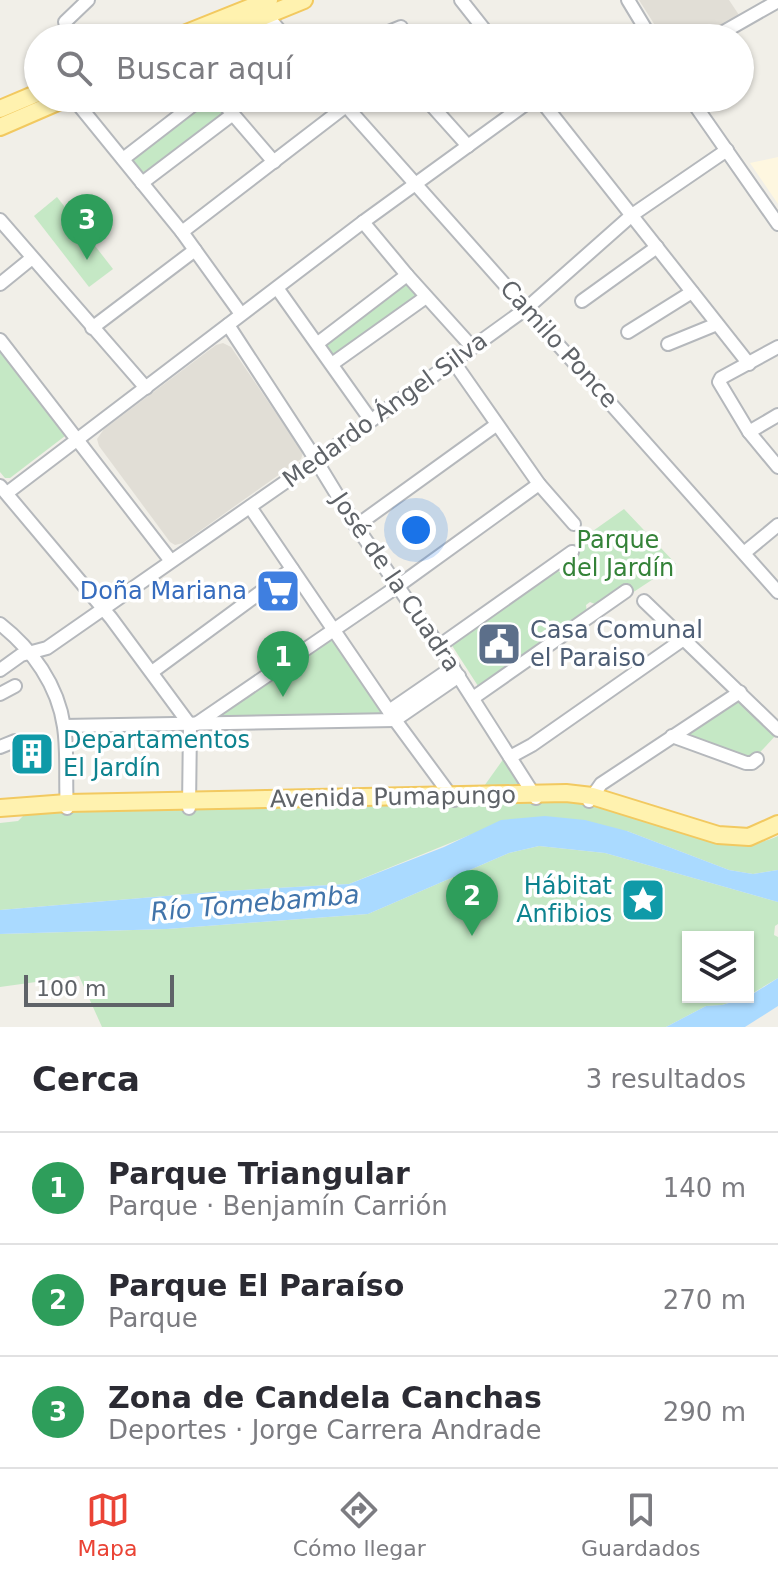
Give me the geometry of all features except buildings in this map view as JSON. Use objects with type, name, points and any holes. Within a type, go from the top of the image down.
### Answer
[{"type":"main road","points":[[211,24],[261,5],[304,0]]},
{"type":"main road","points":[[232,24],[261,5]]},
{"type":"main road","points":[[0,109],[24,99]]},
{"type":"main road","points":[[0,127],[36,112]]},
{"type":"main road","name":"Avenida Pumapungo","points":[[0,808],[536,796],[591,798],[727,836],[755,835],[778,824]]},
{"type":"street","points":[[65,22],[88,0]]},
{"type":"street","points":[[461,0],[480,24]]},
{"type":"street","points":[[628,0],[643,24]]},
{"type":"street","points":[[738,24],[778,1]]},
{"type":"street","points":[[261,5],[275,24]]},
{"type":"street","points":[[82,112],[182,232],[241,314]]},
{"type":"street","points":[[123,159],[184,112]]},
{"type":"street","points":[[182,232],[274,162],[331,112]]},
{"type":"street","name":"Camilo Ponce","points":[[351,112],[778,592]]},
{"type":"street","points":[[438,112],[468,146]]},
{"type":"street","points":[[189,805],[193,724],[3,489],[78,439],[415,183],[516,112]]},
{"type":"street","points":[[548,112],[749,364]]},
{"type":"street","points":[[700,112],[778,224]]},
{"type":"street","points":[[142,183],[233,114],[274,162]]},
{"type":"street","name":"Medardo Ángel Silva","points":[[0,670],[31,651],[47,648],[315,461],[527,308],[632,215],[727,150]]},
{"type":"street","points":[[0,220],[146,388]]},
{"type":"street","points":[[363,222],[472,347]]},
{"type":"street","points":[[582,301],[657,247]]},
{"type":"street","points":[[92,328],[195,250]]},
{"type":"street","points":[[0,284],[32,258]]},
{"type":"street","points":[[318,343],[407,275]]},
{"type":"street","points":[[277,288],[370,419]]},
{"type":"street","points":[[628,332],[692,292]]},
{"type":"street","points":[[332,364],[426,297]]},
{"type":"street","points":[[668,344],[717,324]]},
{"type":"street","name":"José de la Cuadra","points":[[228,325],[356,526],[439,646],[536,796]]},
{"type":"street","points":[[0,340],[171,561]]},
{"type":"street","points":[[778,347],[721,378],[720,386],[749,432],[778,467]]},
{"type":"street","points":[[453,361],[539,484],[574,524]]},
{"type":"street","points":[[749,432],[778,415]]},
{"type":"street","points":[[356,526],[496,425]]},
{"type":"street","points":[[193,724],[398,586],[539,484]]},
{"type":"street","points":[[250,507],[392,715],[453,798]]},
{"type":"street","points":[[744,553],[778,525]]},
{"type":"street","points":[[439,646],[572,552]]},
{"type":"street","points":[[152,672],[292,569]]},
{"type":"street","points":[[473,698],[626,591]]},
{"type":"street","points":[[644,601],[778,730]]},
{"type":"street","points":[[0,624],[31,651],[47,679],[64,726],[67,806]]},
{"type":"street","points":[[510,757],[532,745],[685,638]]},
{"type":"street","points":[[64,726],[392,715],[456,672]]},
{"type":"street","points":[[0,694],[15,686]]},
{"type":"street","points":[[591,798],[601,784],[740,692]]},
{"type":"street","points":[[672,736],[746,763],[757,759]]},
{"type":"street","points":[[0,747],[15,741]]},
{"type":"shaded area","points":[[639,0],[729,0],[739,15],[724,24],[654,24]]},
{"type":"shaded area","points":[[778,157],[778,204],[750,163]]},
{"type":"shaded area","points":[[223,343],[231,347],[303,453],[301,459],[183,543],[175,545],[99,446],[97,439],[104,429],[216,345]]},
{"type":"green space","points":[[195,112],[221,112],[223,115],[143,176],[132,161]]},
{"type":"green space","points":[[57,197],[113,269],[89,287],[34,216]]},
{"type":"green space","points":[[407,283],[417,296],[331,356],[324,348],[325,341]]},
{"type":"green space","points":[[0,349],[67,431],[65,436],[10,478],[5,478],[0,472]]},
{"type":"green space","name":"Parque del Jardín","points":[[624,509],[676,564],[632,593],[626,586],[597,605],[590,602],[586,605],[587,613],[478,686],[451,644],[556,570],[564,574],[568,571],[567,563],[579,553],[573,545]]},
{"type":"green space","points":[[330,635],[387,715],[214,718]]},
{"type":"green space","points":[[740,698],[777,734],[751,762],[681,737]]},
{"type":"green space","points":[[507,754],[525,788],[482,789]]},
{"type":"green space","points":[[547,802],[596,806],[713,842],[757,843],[778,836],[778,870],[753,874],[729,870],[627,831],[470,835],[349,884],[0,910],[0,823],[18,821],[27,812]]},
{"type":"green space","points":[[539,846],[605,853],[778,902],[778,924],[774,935],[778,937],[778,978],[754,992],[754,931],[682,931],[682,1003],[728,1003],[706,1006],[666,1027],[102,1027],[79,976],[0,987],[0,934],[167,929],[368,914],[509,853]]},
{"type":"water","name":"Río Tomebamba","points":[[545,816],[585,820],[627,831],[729,870],[753,874],[778,870],[778,902],[605,853],[539,846],[509,853],[368,914],[167,929],[0,934],[0,910],[349,884],[444,847],[501,820]]},
{"type":"water","points":[[778,978],[778,1006],[745,1027],[666,1027],[706,1006],[754,1003],[754,993]]},
{"type":"place","name":"Zona de Candela Canchas","points":[[87,260]]},
{"type":"place","name":"Doña Mariana","points":[[278,591]]},
{"type":"place","name":"Casa Comunal el Paraiso","points":[[499,644]]},
{"type":"place","name":"Parque Triangular","points":[[283,697]]},
{"type":"place","name":"Departamentos El Jardín","points":[[32,754]]},
{"type":"place","name":"Hábitat Anfibios","points":[[643,900]]},
{"type":"place","name":"Parque El Paraíso","points":[[472,936]]}]
